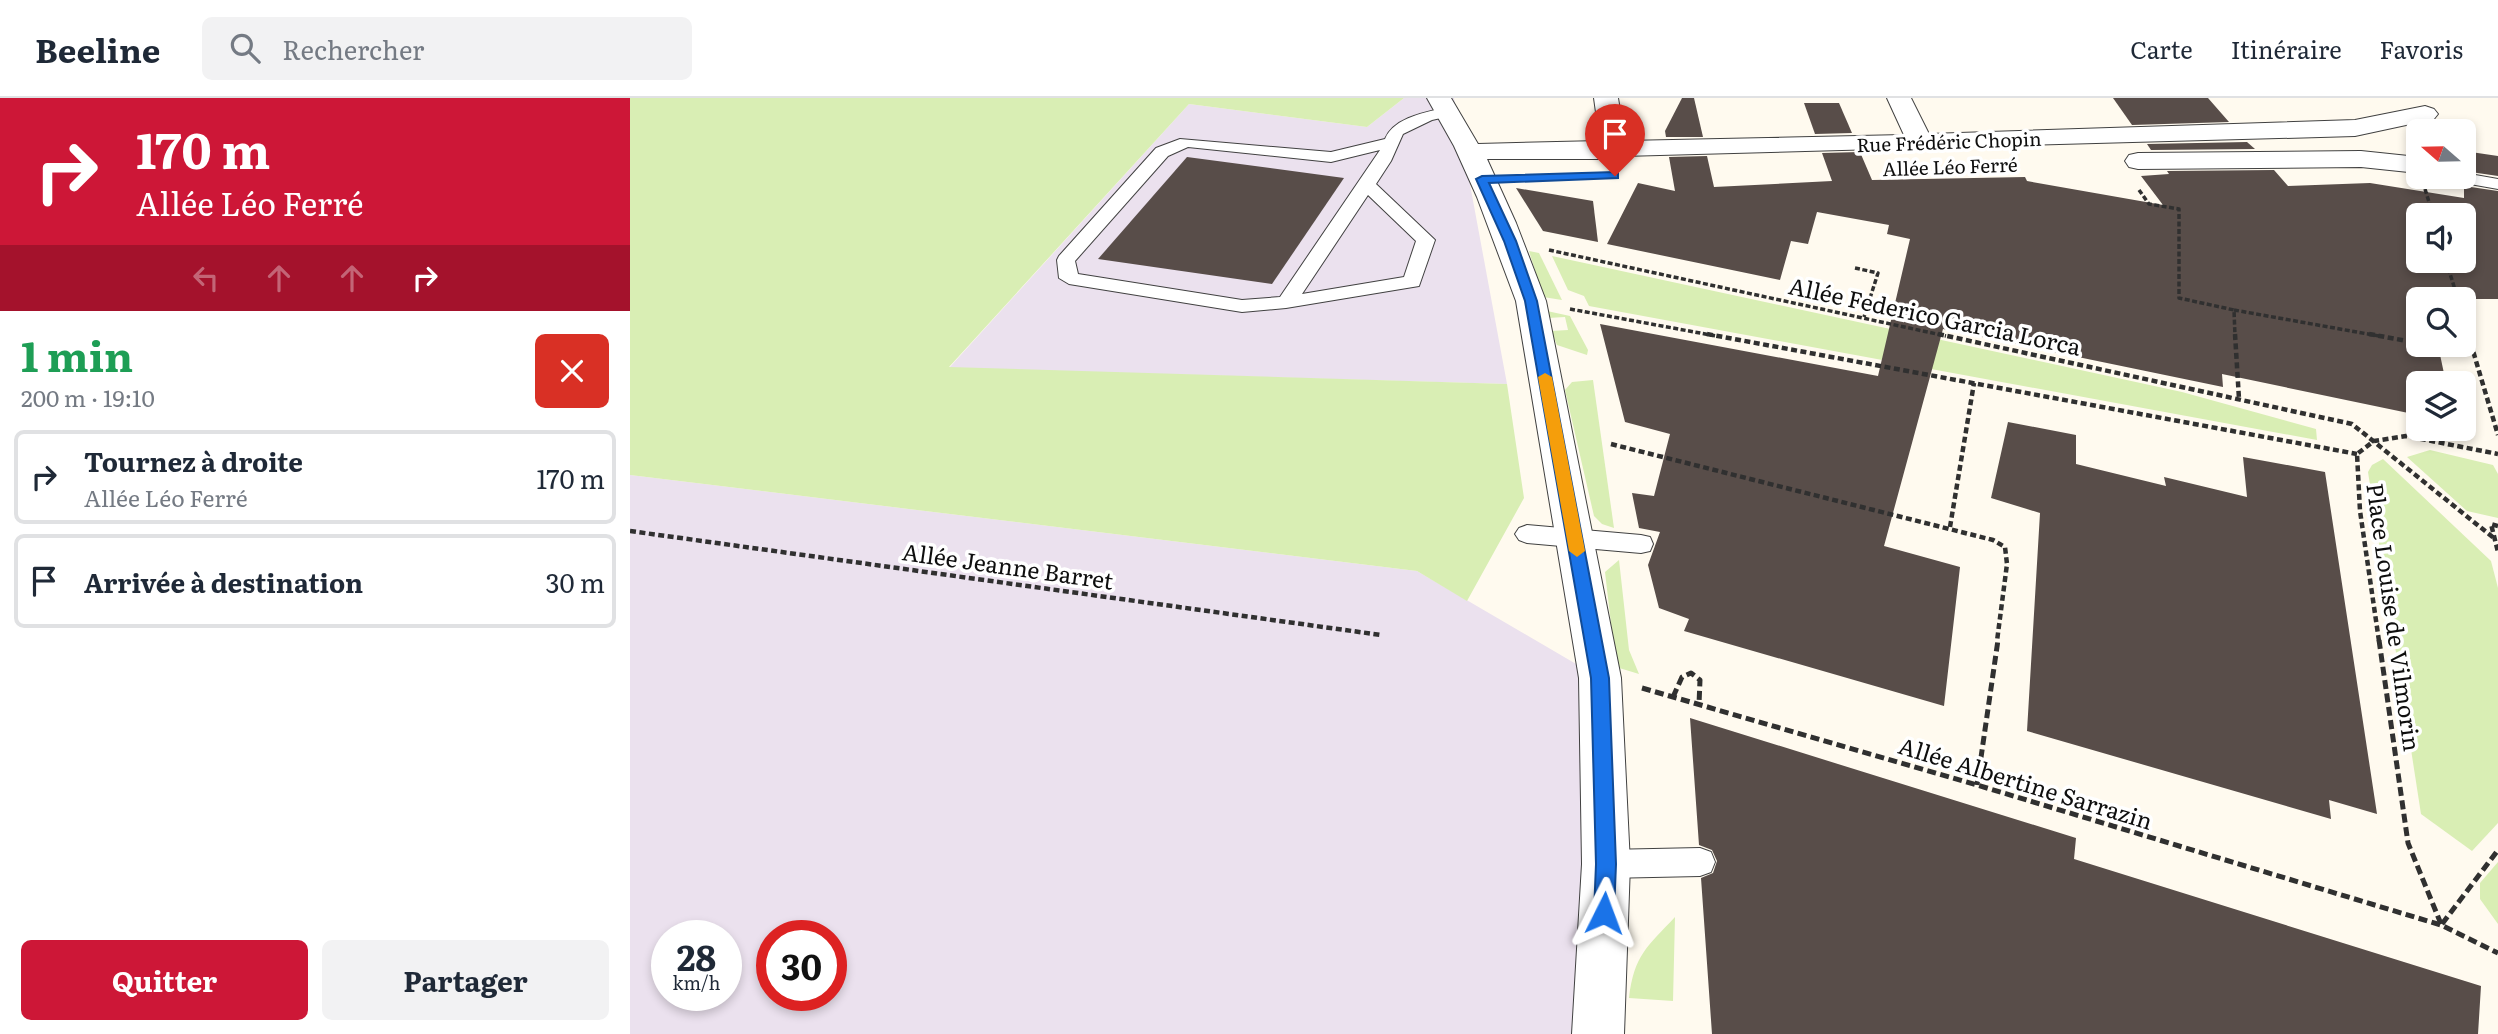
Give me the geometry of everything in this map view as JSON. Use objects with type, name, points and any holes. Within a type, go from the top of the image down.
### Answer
[{"type":"street","points":[[1606,98],[1614,151]]},
{"type":"street","points":[[1899,98],[1916,155]]},
{"type":"street","points":[[1444,105],[1486,170],[1531,301],[1600,678],[1606,864],[1598,1034]]},
{"type":"street","name":"Rue Frédéric Chopin","points":[[1486,170],[1614,151],[1916,155],[2355,128],[2426,114]]},
{"type":"street","name":"Allée Léo Ferré","points":[[1916,155],[2111,161],[2361,159],[2406,164]]},
{"type":"lane","points":[[1367,185],[1426,240],[1412,282],[1286,302],[1242,306],[1069,278],[1066,260],[1162,152],[1186,142],[1331,157],[1394,136],[1444,105]]},
{"type":"lane","points":[[1286,302],[1383,161],[1394,136]]},
{"type":"lane","points":[[2476,180],[2498,184]]},
{"type":"lane","points":[[1527,534],[1641,544]]},
{"type":"lane","points":[[1606,864],[1700,862]]},
{"type":"path","points":[[2111,161],[2149,204],[2179,209],[2179,298],[2406,341]]},
{"type":"path","name":"Allée Federico Garcia Lorca","points":[[1510,241],[2352,424],[2374,442]]},
{"type":"path","points":[[1855,268],[1878,273],[1864,317]]},
{"type":"path","points":[[1531,301],[2357,454]]},
{"type":"path","points":[[2234,310],[2239,400]]},
{"type":"path","points":[[2475,357],[2498,435]]},
{"type":"path","points":[[1950,528],[1974,383]]},
{"type":"path","name":"Place Louise de Vilmorin","points":[[2441,925],[2408,843],[2360,512],[2357,454],[2374,442],[2406,436],[2498,454]]},
{"type":"path","points":[[2374,442],[2495,538]]},
{"type":"path","points":[[1611,444],[1950,528],[1993,540],[2005,547],[1998,636],[1977,785]]},
{"type":"path","points":[[2498,526],[2491,524],[2498,552]]},
{"type":"path","name":"Allée Jeanne Barret","points":[[630,531],[1381,635]]},
{"type":"path","points":[[1673,697],[1682,677],[1691,673],[1700,680],[1699,704]]},
{"type":"path","name":"Allée Albertine Sarrazin","points":[[1600,678],[1977,785],[2441,925]]},
{"type":"path","points":[[2498,850],[2441,925],[2498,953]]},
{"type":"shaded area","points":[[1404,98],[1454,98],[1507,384],[949,368],[1189,104],[1367,127]]},
{"type":"shaded area","points":[[630,475],[1417,571],[1600,678],[1579,1034],[630,1034]]},
{"type":"green space","points":[[630,98],[1404,98],[1367,127],[1189,104],[949,367],[1507,384],[1524,498],[1467,601],[1417,571],[630,475]]},
{"type":"green space","points":[[1529,251],[1539,253],[1562,300],[1543,297]]},
{"type":"green space","points":[[1552,256],[2182,392],[2316,429],[2317,440],[1589,306],[1584,296],[1568,290]]},
{"type":"green space","points":[[1547,311],[1570,316],[1588,350],[1587,355],[1557,345],[1551,331],[1568,330],[1565,317],[1548,318]]},
{"type":"green space","points":[[1593,380],[1614,528],[1602,524],[1594,516],[1565,390],[1572,382]]},
{"type":"green space","points":[[2430,450],[2493,465],[2498,474],[2498,518],[2467,511],[2407,457]]},
{"type":"green space","points":[[2383,459],[2491,561],[2498,588],[2498,823],[2472,851],[2421,814],[2368,472],[2372,465]]},
{"type":"green space","points":[[1619,560],[1629,650],[1639,674],[1616,667],[1605,572]]},
{"type":"green space","points":[[2498,862],[2498,924],[2480,899],[2480,883]]},
{"type":"green space","points":[[1675,917],[1673,1001],[1629,998],[1638,961],[1649,944]]},
{"type":"building","points":[[1682,98],[1694,98],[1703,137],[1666,137],[1665,131]]},
{"type":"building","points":[[2113,98],[2208,98],[2229,122],[2132,125]]},
{"type":"building","points":[[1804,103],[1839,103],[1852,133],[1815,134]]},
{"type":"building","points":[[2247,142],[2255,149],[2151,150],[2147,144]]},
{"type":"building","points":[[1860,152],[1872,180],[2025,177],[2027,181],[2163,205],[2141,176],[2169,174],[2167,171],[2274,170],[2288,186],[2370,183],[2464,198],[2464,189],[2498,191],[2498,299],[2476,299],[2476,287],[2406,287],[2406,357],[2441,357],[2443,371],[2406,371],[2406,412],[2222,374],[2223,387],[1943,329],[1884,546],[1960,567],[1944,706],[1684,631],[1689,619],[1659,608],[1648,565],[1660,532],[1639,528],[1632,493],[1654,496],[1670,434],[1625,422],[1600,324],[1878,376],[1910,239],[1887,234],[1889,225],[1817,212],[1808,244],[1791,241],[1780,280],[1607,244],[1638,183],[1675,191],[1669,157],[1707,156],[1714,187],[1832,181],[1822,153]]},
{"type":"building","points":[[2476,153],[2498,156],[2498,176],[2476,173]]},
{"type":"building","points":[[1187,157],[1344,178],[1272,284],[1098,259]]},
{"type":"building","points":[[1516,188],[1593,201],[1598,242],[1543,231]]},
{"type":"building","points":[[2008,422],[2076,435],[2076,464],[2166,486],[2164,477],[2247,497],[2243,457],[2325,472],[2377,814],[2329,800],[2331,819],[2027,731],[2040,513],[1991,498]]},
{"type":"building","points":[[1690,718],[2076,838],[2074,859],[2481,986],[2478,1034],[1712,1034],[1701,878],[1713,873],[1717,861],[1712,850],[1699,845]]},
{"type":"slow traffic","points":[[1545,377],[1577,551]]},
{"type":"route","points":[[1604,913],[1606,864],[1600,678],[1531,301],[1510,241],[1482,179],[1615,176]]}]
